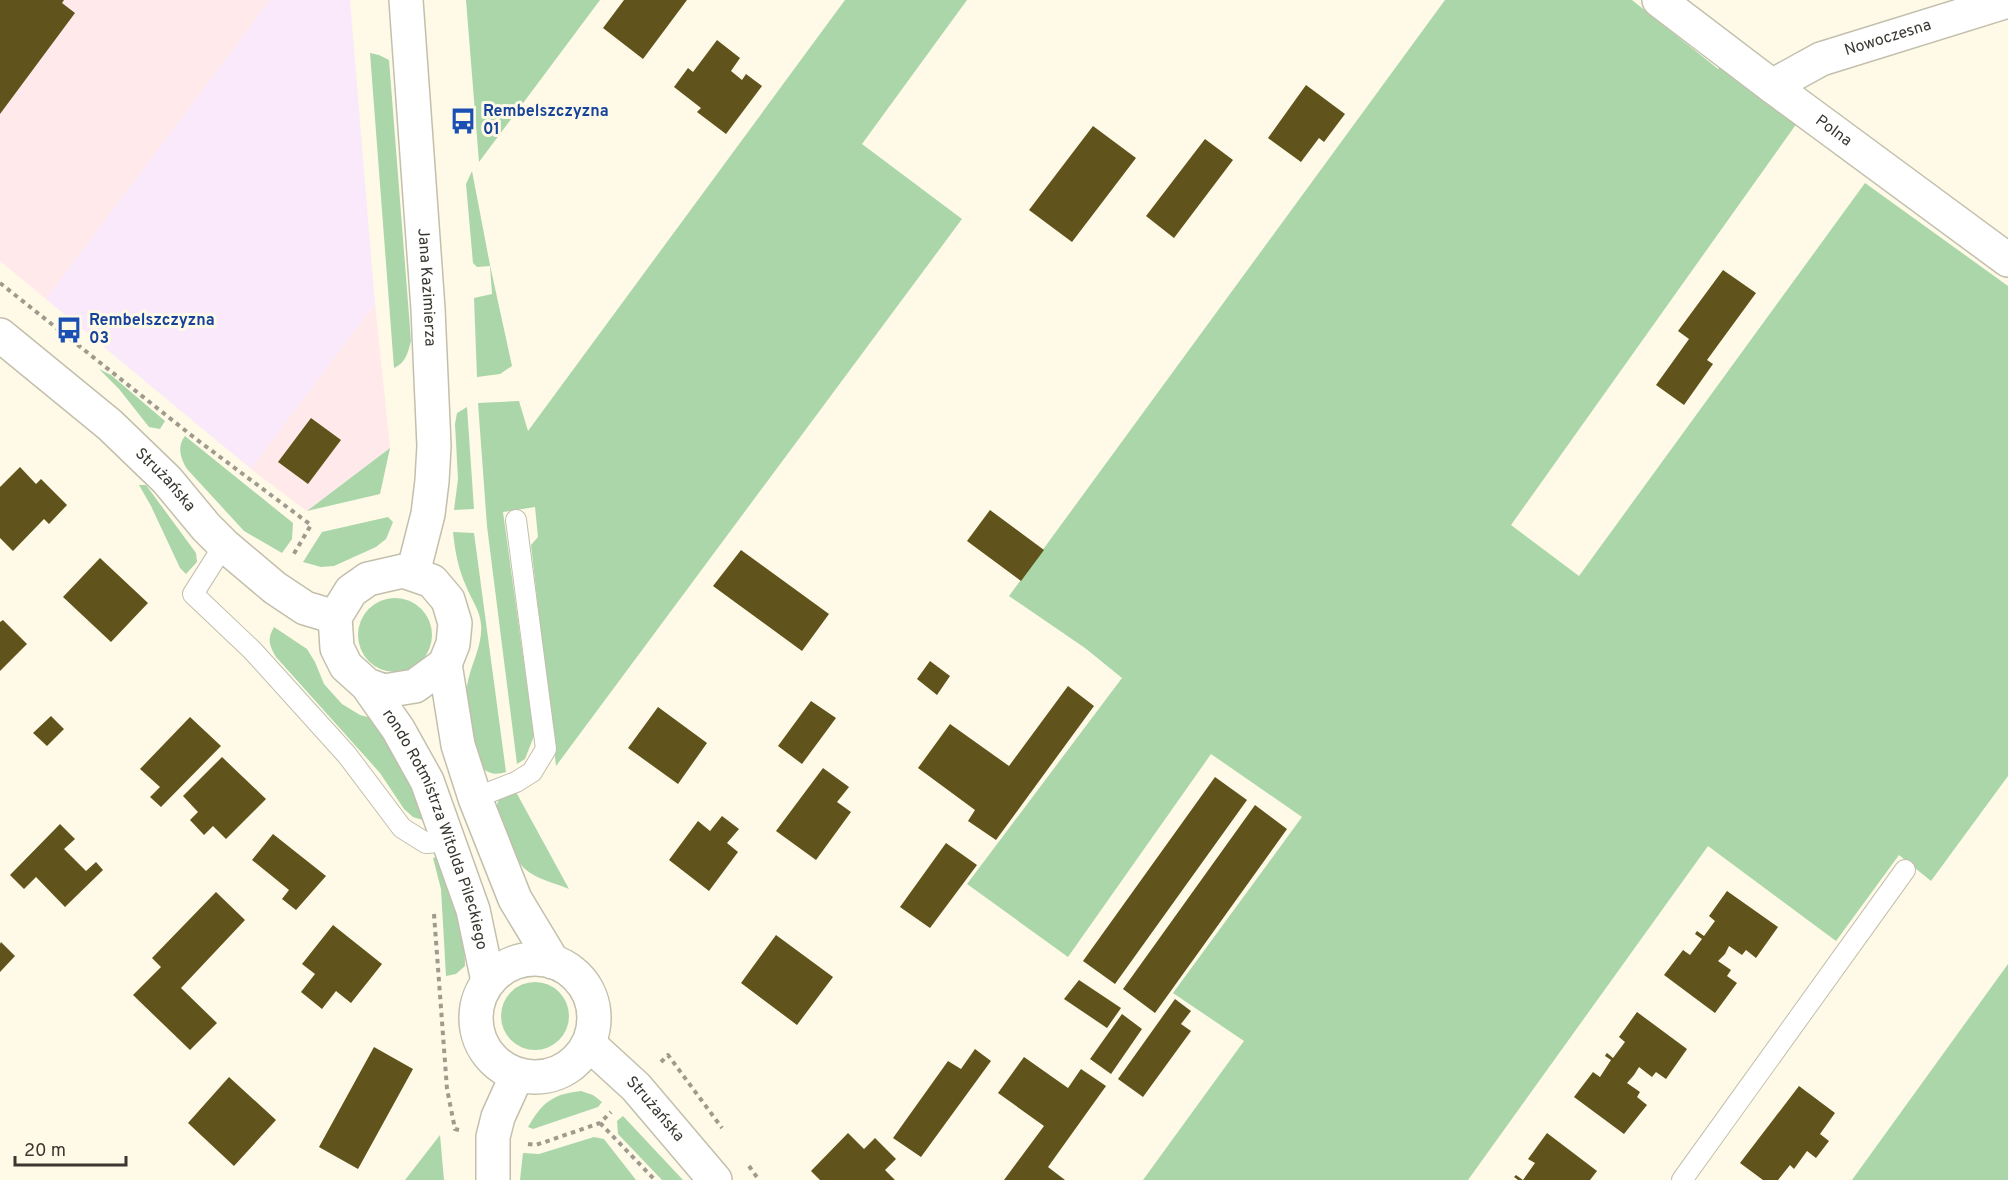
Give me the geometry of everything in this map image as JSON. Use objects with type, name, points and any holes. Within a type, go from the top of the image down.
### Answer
[{"type":"main road","name":"Jana Kazimierza","points":[[405,0],[428,309],[434,446],[428,514],[413,573]]},
{"type":"main road","name":"Polna","points":[[1659,0],[2008,260]]},
{"type":"main road","name":"Nowoczesna","points":[[1773,86],[1821,59],[2008,1]]},
{"type":"main road","name":"Strużańska","points":[[0,335],[110,425],[166,480],[224,545],[275,588],[305,608],[335,617]]},
{"type":"main road","points":[[335,617],[351,591],[369,579],[403,571],[432,581],[448,600],[455,623],[453,644],[445,664],[458,746],[475,798],[515,900],[553,962]]},
{"type":"main road","name":"rondo Rotmistrza Witolda Pileckiego","points":[[335,617],[337,648],[346,666],[367,685],[398,729],[427,781],[473,910],[488,981]]},
{"type":"main road","name":"rondo Rotmistrza Witolda Pileckiego","points":[[367,685],[384,691],[415,686],[445,664]]},
{"type":"main road","points":[[535,959],[553,962],[571,971],[584,985],[588,994],[592,1004],[594,1024],[589,1044],[579,1058],[550,1076],[517,1075],[502,1068],[489,1056],[481,1043],[476,1027],[476,1011],[480,995],[488,981],[502,969],[518,962],[535,959]]},
{"type":"main road","name":"Strużańska","points":[[589,1044],[636,1087],[715,1180]]},
{"type":"main road","points":[[493,1180],[493,1137],[498,1117],[517,1075]]},
{"type":"lane","points":[[475,798],[516,782],[532,772],[546,749],[516,520]]},
{"type":"lane","points":[[224,545],[193,594],[252,650],[339,747],[402,828],[426,843],[450,841]]},
{"type":"lane","points":[[1682,1180],[1905,870]]},
{"type":"path","points":[[0,283],[196,439],[311,525],[290,562]]},
{"type":"path","points":[[434,906],[447,1089],[455,1129],[536,1145],[600,1123],[668,1055],[728,1137]]},
{"type":"path","points":[[600,1123],[655,1180]]},
{"type":"path","points":[[747,1163],[759,1180]]},
{"type":"shaded area","points":[[0,0],[270,0],[46,299],[0,261]]},
{"type":"shaded area","points":[[270,0],[350,0],[375,304],[251,469],[46,299]]},
{"type":"shaded area","points":[[375,304],[390,448],[307,511],[251,469]]},
{"type":"green space","points":[[466,0],[600,0],[479,162]]},
{"type":"green space","points":[[845,0],[967,0],[862,144],[962,219],[556,766],[531,545],[538,537],[535,507],[503,512],[534,736],[525,759],[517,764],[487,526],[478,403],[519,401],[528,431]]},
{"type":"green space","points":[[1445,0],[1632,0],[1718,69],[1726,62],[1802,116],[1511,525],[1579,576],[1865,183],[2008,286],[2008,776],[1931,881],[1899,855],[1836,941],[1708,846],[1468,1180],[1143,1180],[1244,1041],[1173,993],[1302,817],[1211,754],[1068,957],[967,884],[1122,678],[1085,648],[1009,596]]},
{"type":"green space","points":[[370,53],[389,60],[411,341],[404,360],[394,368]]},
{"type":"green space","points":[[472,171],[512,366],[500,374],[477,377],[474,298],[492,294],[490,266],[477,267],[473,263],[466,184]]},
{"type":"green space","points":[[99,369],[111,375],[165,421],[160,429],[149,427],[119,389]]},
{"type":"green space","points":[[467,407],[474,509],[454,510],[458,479],[455,424],[457,413]]},
{"type":"green space","points":[[185,436],[293,523],[292,539],[282,553],[244,531],[187,469],[180,452]]},
{"type":"green space","points":[[390,448],[380,494],[307,511]]},
{"type":"green space","points":[[139,485],[146,485],[196,553],[197,562],[186,574],[180,568]]},
{"type":"green space","points":[[388,517],[393,522],[386,539],[376,547],[334,566],[321,567],[303,562],[322,532]]},
{"type":"green space","points":[[453,532],[474,533],[506,772],[498,774],[485,770],[481,764],[471,730],[467,686],[480,640],[481,624],[461,573]]},
{"type":"green space","points":[[395,598],[416,604],[426,614],[432,635],[426,656],[416,666],[395,672],[374,666],[364,656],[358,635],[364,614],[374,604]]},
{"type":"green space","points":[[274,627],[307,649],[324,684],[342,704],[360,715],[375,719],[387,729],[429,822],[413,817],[404,809],[380,773],[276,657],[270,642],[270,635]]},
{"type":"green space","points":[[516,792],[569,889],[529,872],[521,865],[513,851],[501,826],[497,807],[499,799]]},
{"type":"green space","points":[[443,856],[464,932],[465,966],[456,974],[446,976],[441,889],[433,858]]},
{"type":"green space","points":[[2008,964],[2008,1180],[1852,1180]]},
{"type":"green space","points":[[535,982],[548,985],[559,992],[566,1003],[569,1016],[566,1029],[559,1040],[548,1047],[535,1050],[522,1047],[511,1040],[504,1029],[501,1016],[504,1003],[511,992],[522,985]]},
{"type":"green space","points":[[581,1091],[593,1095],[602,1102],[598,1107],[533,1129],[528,1127],[549,1101],[571,1092]]},
{"type":"green space","points":[[623,1116],[683,1180],[662,1180],[618,1134],[617,1121]]},
{"type":"green space","points":[[440,1135],[444,1180],[405,1180]]},
{"type":"green space","points":[[594,1137],[604,1139],[636,1180],[520,1180],[523,1153],[539,1154]]},
{"type":"building","points":[[0,0],[64,0],[62,3],[75,13],[0,114]]},
{"type":"building","points":[[624,0],[687,0],[643,59],[603,28]]},
{"type":"building","points":[[717,40],[740,58],[731,71],[742,80],[746,74],[762,86],[726,134],[697,112],[701,108],[674,87],[688,68],[693,72]]},
{"type":"building","points":[[1306,85],[1345,114],[1324,142],[1319,138],[1301,162],[1268,138]]},
{"type":"building","points":[[1093,126],[1136,158],[1072,242],[1029,210]]},
{"type":"building","points":[[1205,139],[1233,160],[1174,238],[1146,216]]},
{"type":"building","points":[[1723,270],[1756,293],[1707,360],[1713,364],[1684,405],[1656,385],[1689,339],[1678,331]]},
{"type":"building","points":[[311,418],[341,440],[308,484],[278,462]]},
{"type":"building","points":[[20,467],[36,484],[41,479],[67,505],[49,524],[44,519],[13,551],[0,538],[0,487]]},
{"type":"building","points":[[990,510],[1044,550],[1021,581],[967,541]]},
{"type":"building","points":[[741,550],[829,614],[802,651],[713,586]]},
{"type":"building","points":[[100,558],[148,603],[111,642],[63,597]]},
{"type":"building","points":[[3,620],[27,644],[0,671],[0,622]]},
{"type":"building","points":[[930,661],[950,676],[937,695],[917,679]]},
{"type":"building","points":[[1068,686],[1094,706],[996,840],[968,821],[975,810],[918,768],[950,724],[1009,766]]},
{"type":"building","points":[[811,701],[836,718],[802,764],[778,746]]},
{"type":"building","points":[[658,707],[707,743],[678,784],[628,748]]},
{"type":"building","points":[[51,716],[64,729],[47,746],[33,733]]},
{"type":"building","points":[[190,717],[221,746],[161,807],[150,797],[160,787],[140,769]]},
{"type":"building","points":[[222,757],[266,799],[226,839],[213,826],[204,835],[190,820],[198,812],[183,796]]},
{"type":"building","points":[[823,768],[849,787],[837,802],[851,812],[816,860],[776,831]]},
{"type":"building","points":[[1215,777],[1247,800],[1115,984],[1083,961]]},
{"type":"building","points":[[1255,805],[1287,829],[1155,1013],[1123,989]]},
{"type":"building","points":[[722,816],[739,829],[727,843],[738,852],[709,891],[669,860],[698,821],[710,831]]},
{"type":"building","points":[[60,824],[75,839],[64,849],[86,871],[96,862],[103,870],[65,907],[36,877],[24,889],[10,875]]},
{"type":"building","points":[[273,834],[326,876],[296,910],[282,899],[289,890],[252,860]]},
{"type":"building","points":[[946,843],[977,865],[930,928],[900,907]]},
{"type":"building","points":[[1727,891],[1778,927],[1756,958],[1746,950],[1742,955],[1729,946],[1718,961],[1731,970],[1727,976],[1737,983],[1715,1013],[1664,975],[1683,950],[1690,955],[1702,939],[1695,934],[1697,931],[1704,936],[1715,921],[1709,916]]},
{"type":"building","points":[[216,892],[245,920],[181,988],[217,1023],[190,1050],[133,995],[161,967],[152,958]]},
{"type":"building","points":[[333,925],[382,964],[351,1003],[336,991],[322,1009],[301,992],[315,974],[302,964]]},
{"type":"building","points":[[776,935],[833,977],[797,1025],[741,983]]},
{"type":"building","points":[[1,942],[15,956],[0,972],[0,944]]},
{"type":"building","points":[[1079,980],[1121,1008],[1107,1028],[1064,999]]},
{"type":"building","points":[[1175,999],[1191,1011],[1181,1024],[1191,1031],[1143,1097],[1118,1079]]},
{"type":"building","points":[[1637,1012],[1687,1049],[1666,1079],[1656,1072],[1652,1077],[1639,1067],[1627,1083],[1640,1092],[1637,1097],[1647,1105],[1624,1134],[1574,1097],[1593,1072],[1600,1077],[1611,1060],[1605,1056],[1606,1054],[1613,1058],[1625,1042],[1619,1037]]},
{"type":"building","points":[[1122,1014],[1142,1029],[1111,1074],[1090,1059]]},
{"type":"building","points":[[374,1047],[413,1069],[358,1169],[319,1147]]},
{"type":"building","points":[[975,1049],[991,1061],[921,1157],[893,1138],[948,1061],[961,1069]]},
{"type":"building","points":[[1024,1057],[1068,1088],[1081,1069],[1106,1086],[1048,1167],[1065,1180],[1004,1180],[1044,1126],[998,1093]]},
{"type":"building","points":[[229,1077],[276,1120],[234,1166],[188,1123]]},
{"type":"building","points":[[1799,1086],[1835,1113],[1820,1134],[1829,1141],[1816,1158],[1807,1151],[1794,1169],[1790,1165],[1778,1180],[1763,1180],[1740,1163]]},
{"type":"building","points":[[848,1133],[864,1149],[875,1138],[896,1159],[885,1170],[895,1180],[820,1180],[811,1171]]},
{"type":"building","points":[[1547,1133],[1597,1171],[1590,1180],[1523,1180],[1535,1163],[1528,1159]]},
{"type":"place","name":"Rembelszczyzna 01","points":[[463,121]]},
{"type":"place","name":"Rembelszczyzna 03","points":[[69,330]]}]
